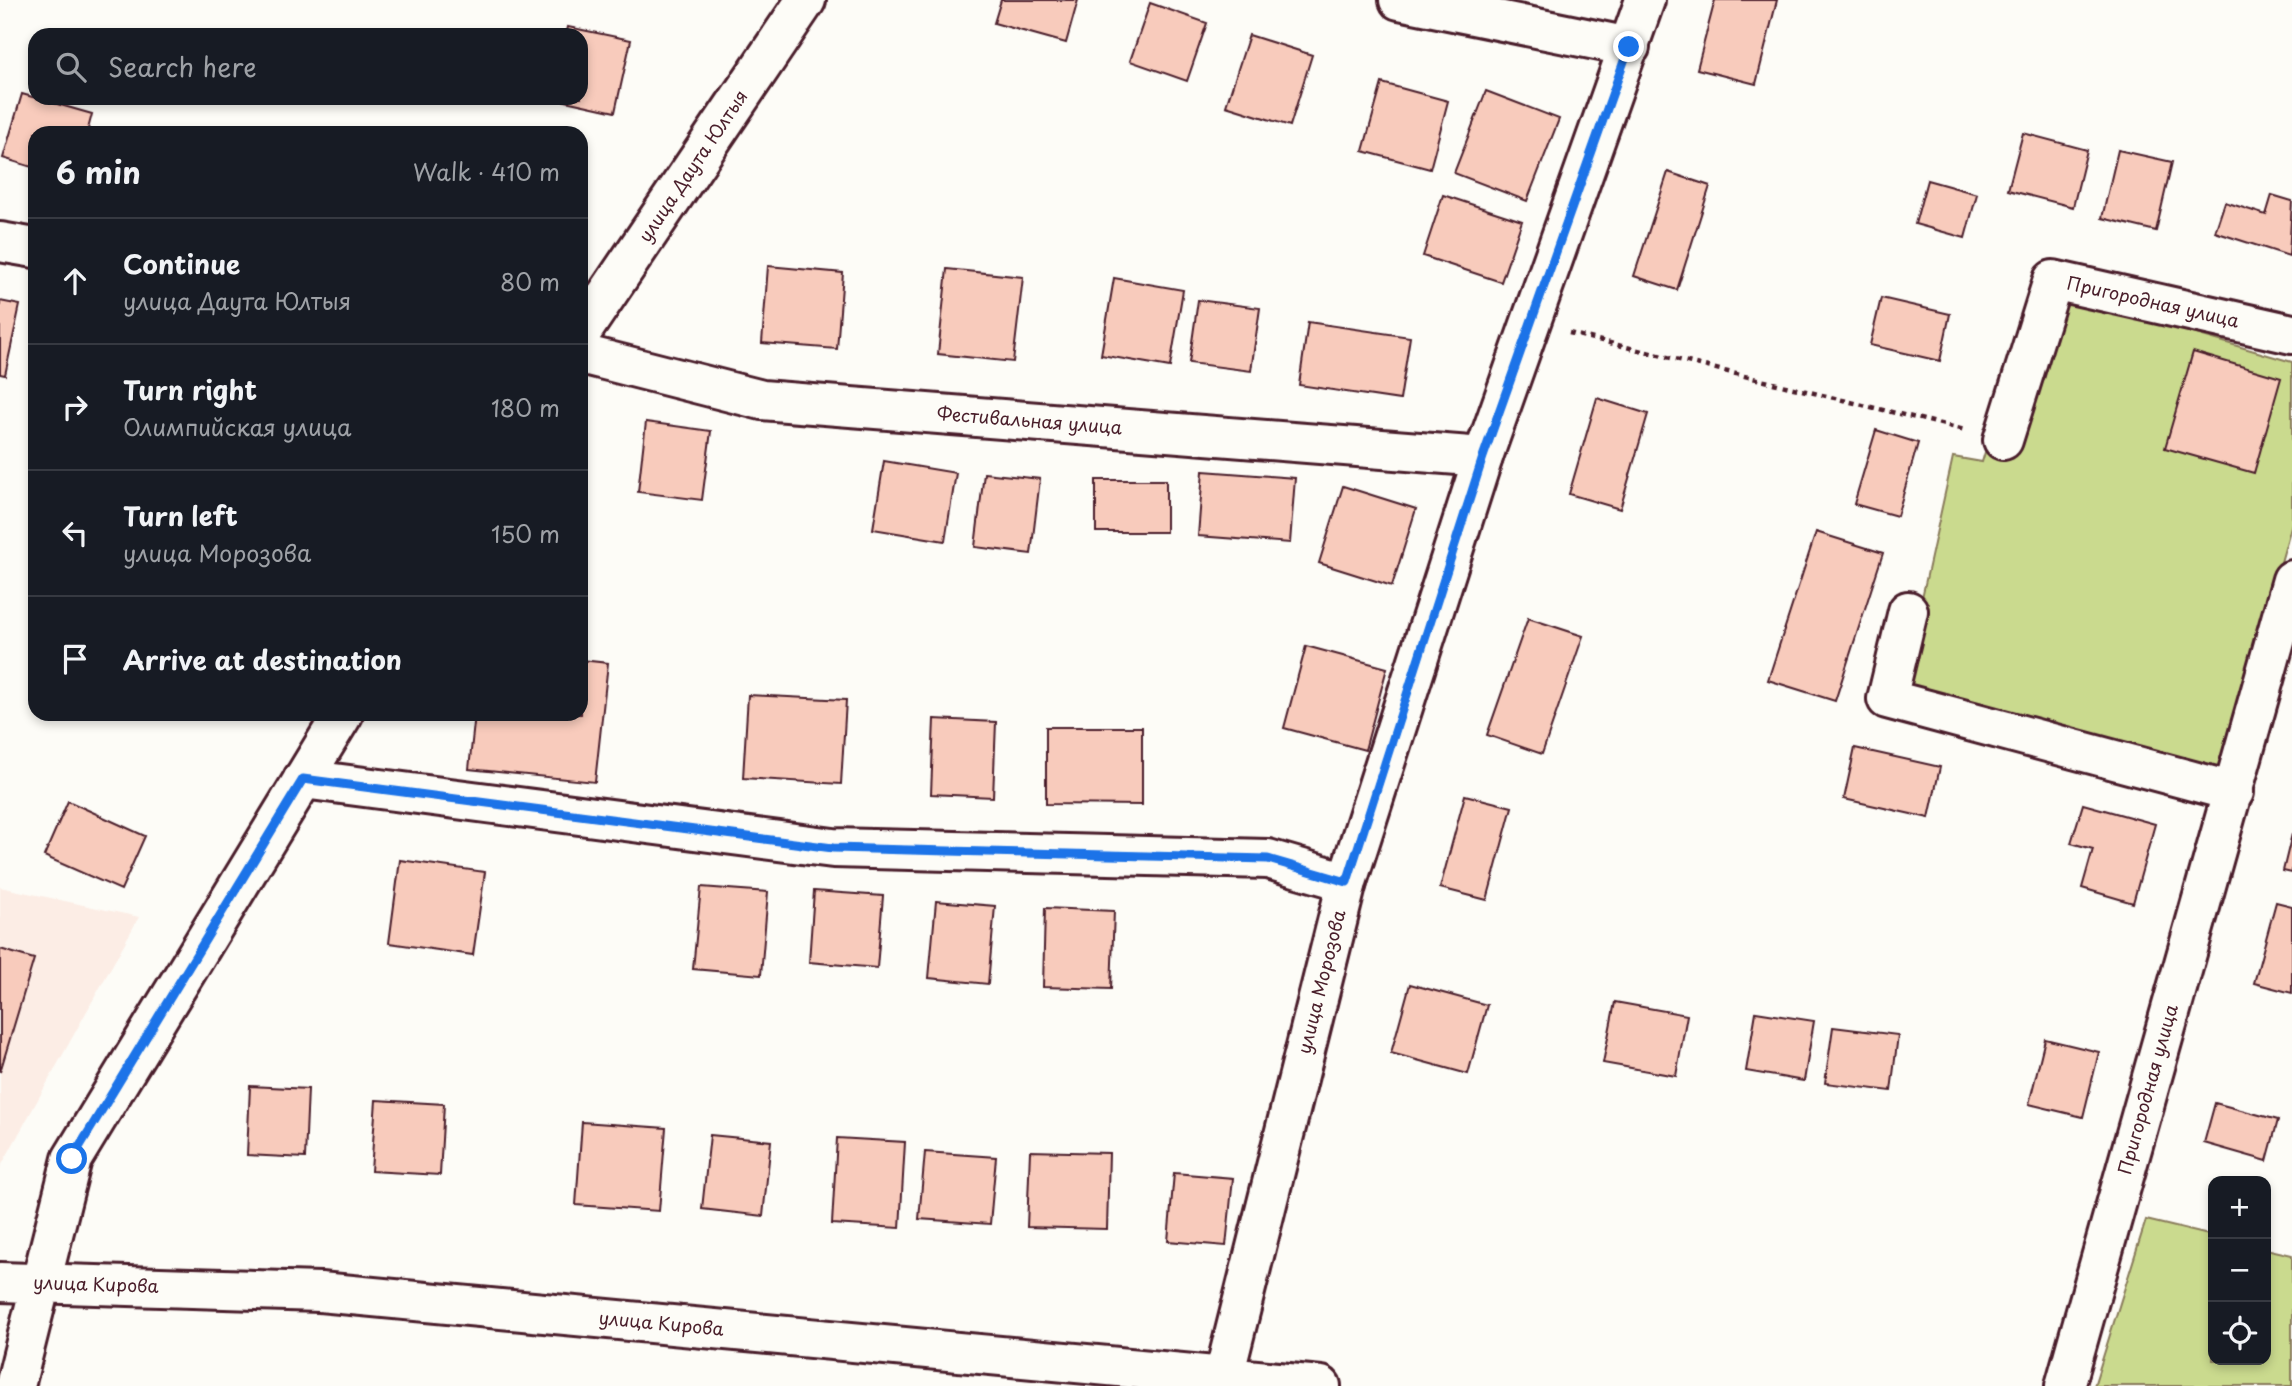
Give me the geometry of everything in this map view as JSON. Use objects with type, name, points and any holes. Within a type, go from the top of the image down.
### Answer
[{"type":"street","name":"улица Даута Юлтыя","points":[[588,322],[806,0]]},
{"type":"street","points":[[1399,0],[1629,47]]},
{"type":"street","name":"улица Морозова","points":[[1224,1376],[1347,882],[1483,457],[1645,0]]},
{"type":"street","points":[[0,242],[28,247]]},
{"type":"street","name":"Пригородная улица","points":[[2003,440],[2053,281],[2292,334]]},
{"type":"street","name":"Фестивальная улица","points":[[588,356],[762,400],[1483,457]]},
{"type":"street","name":"Пригородная улица","points":[[2065,1386],[2292,580]]},
{"type":"street","points":[[1908,611],[1887,699],[2234,792]]},
{"type":"street","points":[[15,1386],[72,1159],[339,721]]},
{"type":"street","points":[[303,779],[833,848],[1268,859],[1347,882]]},
{"type":"street","name":"улица Кирова","points":[[0,1282],[320,1292],[1321,1386]]},
{"type":"path","points":[[1530,323],[2003,440]]},
{"type":"shaded area","points":[[0,887],[139,917],[0,1168]]},
{"type":"green space","points":[[2035,287],[2292,362],[2292,523],[2221,775],[1901,693],[1953,457],[1982,462]]},
{"type":"green space","points":[[2146,1220],[2208,1235],[2208,1365],[2271,1365],[2271,1250],[2292,1255],[2292,1386],[2094,1386]]},
{"type":"building","points":[[1001,0],[1078,0],[1066,43],[994,23]]},
{"type":"building","points":[[1715,0],[1777,0],[1756,84],[1697,69]]},
{"type":"building","points":[[1150,3],[1207,23],[1187,81],[1130,61]]},
{"type":"building","points":[[588,31],[631,40],[615,112],[584,105],[588,105]]},
{"type":"building","points":[[1249,35],[1312,55],[1290,126],[1226,106]]},
{"type":"building","points":[[1382,83],[1448,101],[1430,169],[1363,151]]},
{"type":"building","points":[[1486,91],[1559,119],[1527,201],[1454,173]]},
{"type":"building","points":[[22,94],[28,96],[28,105],[60,105],[92,114],[89,126],[28,126],[28,166],[3,158]]},
{"type":"building","points":[[2023,133],[2087,150],[2073,207],[2008,190]]},
{"type":"building","points":[[2118,150],[2172,162],[2156,231],[2102,218]]},
{"type":"building","points":[[1668,172],[1710,186],[1677,290],[1634,276]]},
{"type":"building","points":[[1927,180],[1977,194],[1965,238],[1915,224]]},
{"type":"building","points":[[1443,195],[1522,221],[1501,282],[1423,256]]},
{"type":"building","points":[[2272,195],[2292,201],[2289,256],[2215,232],[2225,202],[2266,215]]},
{"type":"building","points":[[768,266],[843,273],[837,349],[762,343]]},
{"type":"building","points":[[947,269],[1023,277],[1013,362],[938,354]]},
{"type":"building","points":[[1114,278],[1183,290],[1170,367],[1101,355]]},
{"type":"building","points":[[1881,298],[1950,314],[1940,361],[1870,345]]},
{"type":"building","points":[[1198,300],[1260,308],[1251,371],[1189,363]]},
{"type":"building","points":[[0,301],[20,305],[5,375],[0,374]]},
{"type":"building","points":[[1308,322],[1410,337],[1400,400],[1299,385]]},
{"type":"building","points":[[2193,352],[2281,378],[2254,473],[2165,448]]},
{"type":"building","points":[[1597,398],[1648,414],[1620,509],[1569,494]]},
{"type":"building","points":[[646,422],[711,431],[702,500],[638,492]]},
{"type":"building","points":[[1876,430],[1918,443],[1897,516],[1854,504]]},
{"type":"building","points":[[884,461],[956,473],[945,541],[873,529]]},
{"type":"building","points":[[1203,471],[1295,478],[1290,543],[1198,536]]},
{"type":"building","points":[[984,473],[1040,479],[1031,554],[975,547]]},
{"type":"building","points":[[1096,480],[1166,480],[1166,532],[1096,532]]},
{"type":"building","points":[[1343,486],[1416,509],[1392,586],[1319,563]]},
{"type":"building","points":[[1816,532],[1883,553],[1835,701],[1768,680]]},
{"type":"building","points":[[1528,618],[1583,636],[1542,754],[1487,735]]},
{"type":"building","points":[[1306,646],[1387,668],[1365,750],[1284,728]]},
{"type":"building","points":[[588,661],[608,663],[595,782],[469,769],[474,721],[588,721]]},
{"type":"building","points":[[748,695],[846,700],[841,784],[743,778]]},
{"type":"building","points":[[934,719],[996,722],[993,797],[931,794]]},
{"type":"building","points":[[1046,727],[1142,727],[1142,805],[1046,804]]},
{"type":"building","points":[[1855,748],[1940,767],[1929,818],[1844,799]]},
{"type":"building","points":[[1465,795],[1512,807],[1487,900],[1440,888]]},
{"type":"building","points":[[68,801],[145,836],[121,890],[44,856]]},
{"type":"building","points":[[2083,804],[2155,824],[2133,903],[2082,888],[2093,849],[2071,843]]},
{"type":"building","points":[[2292,834],[2292,873],[2283,871]]},
{"type":"building","points":[[400,860],[485,872],[473,955],[389,943]]},
{"type":"building","points":[[701,887],[768,892],[761,975],[693,969]]},
{"type":"building","points":[[814,891],[883,896],[877,968],[809,962]]},
{"type":"building","points":[[936,901],[995,906],[988,984],[929,978]]},
{"type":"building","points":[[2276,902],[2292,906],[2292,993],[2254,983]]},
{"type":"building","points":[[1045,908],[1114,911],[1111,989],[1043,987]]},
{"type":"building","points":[[0,949],[34,959],[0,1072]]},
{"type":"building","points":[[1410,984],[1487,1005],[1468,1074],[1391,1053]]},
{"type":"building","points":[[1615,1002],[1687,1015],[1676,1076],[1603,1063]]},
{"type":"building","points":[[1756,1012],[1814,1021],[1804,1081],[1746,1071]]},
{"type":"building","points":[[1833,1027],[1898,1035],[1891,1091],[1825,1083]]},
{"type":"building","points":[[2045,1039],[2099,1052],[2083,1117],[2029,1104]]},
{"type":"building","points":[[250,1086],[308,1089],[305,1158],[247,1155]]},
{"type":"building","points":[[376,1100],[444,1104],[440,1175],[371,1171]]},
{"type":"building","points":[[2215,1103],[2278,1120],[2267,1161],[2204,1143]]},
{"type":"building","points":[[582,1122],[666,1128],[659,1211],[576,1205]]},
{"type":"building","points":[[710,1135],[771,1141],[763,1216],[702,1209]]},
{"type":"building","points":[[837,1138],[905,1142],[900,1228],[832,1224]]},
{"type":"building","points":[[1030,1151],[1109,1153],[1107,1229],[1027,1227]]},
{"type":"building","points":[[925,1152],[996,1157],[990,1224],[919,1219]]},
{"type":"building","points":[[1174,1173],[1233,1178],[1226,1246],[1168,1241]]},
{"type":"route","points":[[72,1159],[303,779],[556,809],[833,848],[1268,859],[1347,882],[1483,457],[1629,47]]}]
